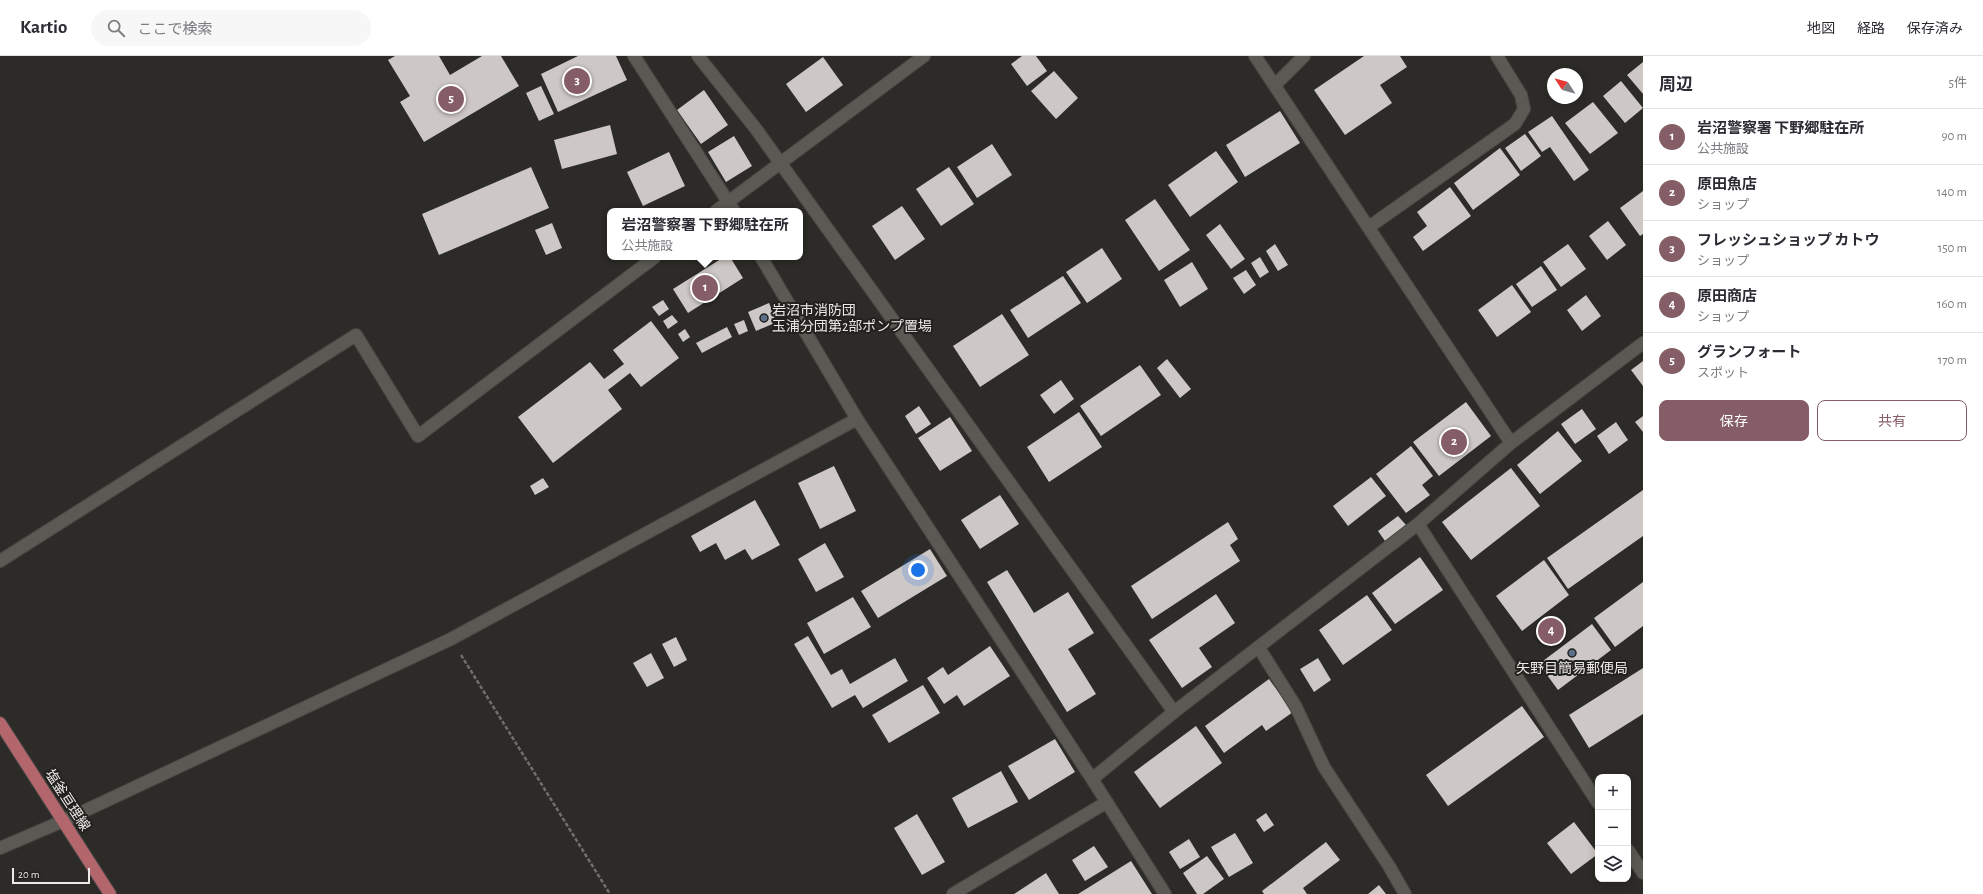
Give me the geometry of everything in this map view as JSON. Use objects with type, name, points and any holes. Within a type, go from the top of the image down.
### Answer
[{"type":"main road","name":"塩釜亘理線","points":[[0,723],[110,894]]},
{"type":"street","points":[[634,56],[731,206],[780,164],[924,56]]},
{"type":"street","points":[[698,56],[756,129],[1174,712]]},
{"type":"street","points":[[1255,56],[1511,444]]},
{"type":"street","points":[[1274,85],[1304,56]]},
{"type":"street","points":[[1369,228],[1515,124],[1524,109],[1521,95],[1497,56]]},
{"type":"street","points":[[0,561],[356,334],[418,436],[651,260]]},
{"type":"street","points":[[763,260],[857,418],[1092,778],[1164,894]]},
{"type":"street","points":[[1092,778],[1174,712],[1418,524],[1511,444],[1643,343]]},
{"type":"street","points":[[0,848],[451,639],[857,418]]},
{"type":"street","points":[[1418,524],[1595,798]]},
{"type":"street","points":[[1259,648],[1296,707],[1324,766],[1389,866],[1404,894]]},
{"type":"street","points":[[953,894],[1107,802]]},
{"type":"street","points":[[1631,855],[1643,873]]},
{"type":"path","points":[[451,639],[610,894]]},
{"type":"building","points":[[395,56],[439,56],[450,75],[482,56],[501,56],[519,86],[424,142],[400,102],[410,96],[388,60]]},
{"type":"building","points":[[578,56],[616,56],[627,80],[558,112],[541,74]]},
{"type":"building","points":[[1022,56],[1036,56],[1047,71],[1027,86],[1011,64]]},
{"type":"building","points":[[1364,56],[1400,56],[1407,67],[1380,85],[1392,103],[1345,135],[1314,90]]},
{"type":"building","points":[[823,57],[843,85],[806,112],[786,84]]},
{"type":"building","points":[[1643,62],[1643,94],[1627,75]]},
{"type":"building","points":[[1054,71],[1078,98],[1056,119],[1031,91]]},
{"type":"building","points":[[1621,81],[1643,108],[1625,123],[1603,96]]},
{"type":"building","points":[[541,86],[554,114],[539,121],[526,93]]},
{"type":"building","points":[[704,90],[728,125],[701,144],[677,110]]},
{"type":"building","points":[[1593,102],[1618,133],[1590,154],[1565,123]]},
{"type":"building","points":[[1280,111],[1300,143],[1245,177],[1226,145]]},
{"type":"building","points":[[1552,116],[1589,170],[1574,181],[1550,147],[1542,152],[1528,132]]},
{"type":"building","points":[[610,125],[617,154],[562,169],[554,140]]},
{"type":"building","points":[[1525,134],[1541,156],[1521,171],[1505,148]]},
{"type":"building","points":[[734,136],[752,166],[726,182],[708,152]]},
{"type":"building","points":[[992,144],[1012,175],[977,198],[957,167]]},
{"type":"building","points":[[1500,148],[1520,175],[1473,210],[1454,183]]},
{"type":"building","points":[[1216,151],[1238,182],[1190,217],[1168,185]]},
{"type":"building","points":[[669,152],[685,186],[643,206],[627,172]]},
{"type":"building","points":[[531,167],[549,208],[439,255],[422,214]]},
{"type":"building","points":[[949,167],[974,204],[941,226],[916,189]]},
{"type":"building","points":[[1450,187],[1471,216],[1423,251],[1413,237],[1427,226],[1417,212]]},
{"type":"building","points":[[1643,191],[1643,234],[1640,236],[1620,208]]},
{"type":"building","points":[[1155,199],[1190,250],[1159,271],[1125,220]]},
{"type":"building","points":[[902,206],[925,239],[895,260],[872,226]]},
{"type":"building","points":[[1608,221],[1626,245],[1607,260],[1589,236]]},
{"type":"building","points":[[552,223],[562,248],[546,255],[535,230]]},
{"type":"building","points":[[1220,224],[1245,259],[1231,269],[1206,235]]},
{"type":"building","points":[[1275,244],[1288,265],[1278,271],[1266,251]]},
{"type":"building","points":[[1568,244],[1586,269],[1561,287],[1543,262]]},
{"type":"building","points":[[1102,248],[1122,279],[1087,303],[1066,272]]},
{"type":"building","points":[[1260,257],[1269,272],[1260,278],[1251,263]]},
{"type":"building","points":[[719,260],[732,260],[743,278],[688,313],[673,289]]},
{"type":"building","points":[[1192,262],[1208,289],[1180,307],[1164,280]]},
{"type":"building","points":[[1541,266],[1557,290],[1532,307],[1516,284]]},
{"type":"building","points":[[1246,270],[1256,285],[1244,294],[1233,278]]},
{"type":"building","points":[[1063,276],[1081,303],[1028,338],[1010,310]]},
{"type":"building","points":[[1512,285],[1531,312],[1497,337],[1478,310]]},
{"type":"building","points":[[1586,295],[1601,316],[1582,331],[1567,310]]},
{"type":"building","points":[[663,300],[669,309],[659,316],[652,307]]},
{"type":"building","points":[[769,303],[777,322],[756,331],[748,312]]},
{"type":"building","points":[[1002,314],[1029,355],[980,387],[953,346]]},
{"type":"building","points":[[672,315],[678,322],[668,329],[663,321]]},
{"type":"building","points":[[744,320],[748,331],[739,335],[734,324]]},
{"type":"building","points":[[651,321],[679,358],[641,387],[630,373],[608,390],[622,409],[553,463],[518,417],[590,362],[604,379],[624,364],[613,350]]},
{"type":"building","points":[[727,327],[732,337],[702,353],[696,343]]},
{"type":"building","points":[[685,329],[690,337],[683,342],[678,334]]},
{"type":"building","points":[[1167,359],[1191,389],[1180,398],[1157,368]]},
{"type":"building","points":[[1643,361],[1643,386],[1631,370]]},
{"type":"building","points":[[1140,365],[1161,395],[1101,436],[1080,406]]},
{"type":"building","points":[[1061,380],[1074,399],[1054,414],[1040,395]]},
{"type":"building","points":[[1466,402],[1491,436],[1439,476],[1413,442]]},
{"type":"building","points":[[919,406],[931,424],[916,434],[905,416]]},
{"type":"building","points":[[1582,409],[1596,429],[1575,444],[1561,424]]},
{"type":"building","points":[[1079,412],[1102,447],[1049,482],[1027,447]]},
{"type":"building","points":[[1643,416],[1643,432],[1635,422]]},
{"type":"building","points":[[950,417],[972,451],[940,471],[918,438]]},
{"type":"building","points":[[1616,422],[1628,440],[1609,454],[1597,436]]},
{"type":"building","points":[[1558,431],[1582,461],[1540,494],[1517,465]]},
{"type":"building","points":[[1411,446],[1433,476],[1422,485],[1430,495],[1406,513],[1376,474]]},
{"type":"building","points":[[834,466],[856,511],[820,529],[798,483]]},
{"type":"building","points":[[1511,468],[1540,506],[1471,560],[1442,522]]},
{"type":"building","points":[[1371,477],[1386,496],[1348,526],[1333,506]]},
{"type":"building","points":[[543,478],[549,487],[535,495],[530,486]]},
{"type":"building","points":[[1643,490],[1643,536],[1568,589],[1547,558]]},
{"type":"building","points":[[1000,495],[1019,524],[980,549],[961,520]]},
{"type":"building","points":[[755,500],[780,545],[752,560],[745,549],[725,560],[716,543],[700,552],[691,536]]},
{"type":"building","points":[[1398,516],[1406,525],[1385,541],[1378,531]]},
{"type":"building","points":[[1228,522],[1238,539],[1230,545],[1240,561],[1152,619],[1131,586]]},
{"type":"building","points":[[825,543],[844,577],[816,592],[798,559]]},
{"type":"building","points":[[930,549],[947,576],[878,618],[861,591]]},
{"type":"building","points":[[1420,557],[1443,590],[1395,624],[1372,593]]},
{"type":"building","points":[[1544,560],[1569,595],[1522,631],[1496,596]]},
{"type":"building","points":[[1007,570],[1034,613],[1068,592],[1094,633],[1068,649],[1096,694],[1067,712],[987,582]]},
{"type":"building","points":[[1643,582],[1643,626],[1615,647],[1594,618]]},
{"type":"building","points":[[1216,594],[1235,623],[1199,648],[1212,667],[1182,688],[1149,640]]},
{"type":"building","points":[[1367,595],[1392,630],[1343,665],[1319,630]]},
{"type":"building","points":[[853,597],[871,627],[824,654],[807,623]]},
{"type":"building","points":[[1592,624],[1611,650],[1558,690],[1539,664]]},
{"type":"building","points":[[808,636],[831,675],[842,669],[850,684],[895,658],[908,681],[863,708],[855,695],[832,708],[794,644]]},
{"type":"building","points":[[676,637],[687,660],[674,667],[662,644]]},
{"type":"building","points":[[990,646],[1010,676],[964,706],[957,695],[944,704],[927,678],[943,667],[948,675]]},
{"type":"building","points":[[651,653],[664,678],[647,687],[633,663]]},
{"type":"building","points":[[1318,658],[1331,680],[1314,692],[1300,669]]},
{"type":"building","points":[[1643,668],[1643,714],[1589,748],[1569,715]]},
{"type":"building","points":[[1269,679],[1293,712],[1266,731],[1262,725],[1224,753],[1205,726]]},
{"type":"building","points":[[923,685],[940,713],[889,743],[872,715]]},
{"type":"building","points":[[1522,706],[1544,737],[1448,806],[1426,775]]},
{"type":"building","points":[[1196,726],[1222,763],[1160,808],[1134,772]]},
{"type":"building","points":[[1055,739],[1075,772],[1029,800],[1008,766]]},
{"type":"building","points":[[1001,771],[1018,802],[968,828],[952,798]]},
{"type":"building","points":[[1266,813],[1274,825],[1264,832],[1256,820]]},
{"type":"building","points":[[917,814],[945,862],[922,875],[894,828]]},
{"type":"building","points":[[1574,822],[1595,850],[1595,856],[1571,874],[1547,843]]},
{"type":"building","points":[[1235,833],[1253,863],[1229,877],[1211,847]]},
{"type":"building","points":[[1189,839],[1200,857],[1180,869],[1169,852]]},
{"type":"building","points":[[1326,842],[1340,860],[1303,888],[1307,894],[1264,894],[1262,891]]},
{"type":"building","points":[[1094,846],[1108,867],[1085,881],[1072,860]]},
{"type":"building","points":[[1207,856],[1224,879],[1203,894],[1197,894],[1183,873]]},
{"type":"building","points":[[1131,861],[1152,894],[1078,894]]},
{"type":"building","points":[[1046,873],[1059,894],[1014,894]]},
{"type":"building","points":[[1379,885],[1386,894],[1368,894]]},
{"type":"place","name":"フレッシュショップ カトウ","points":[[577,81]]},
{"type":"place","name":"グランフォート","points":[[451,99]]},
{"type":"place","name":"岩沼警察署 下野郷駐在所","points":[[705,288]]},
{"type":"place","name":"岩沼市消防団 玉浦分団第2部ポンプ置場","points":[[764,318]]},
{"type":"place","name":"原田魚店","points":[[1454,442]]},
{"type":"place","name":"原田商店","points":[[1551,631]]},
{"type":"place","name":"矢野目簡易郵便局","points":[[1572,653]]}]
